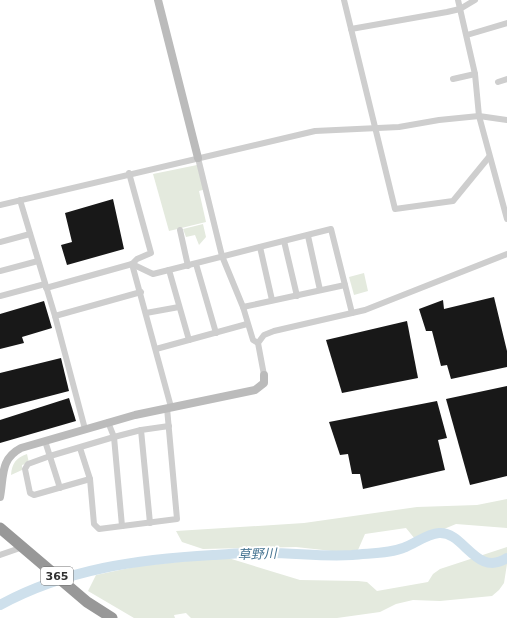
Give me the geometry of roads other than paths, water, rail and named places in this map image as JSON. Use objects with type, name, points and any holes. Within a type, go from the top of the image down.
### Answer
[{"type":"highway","name":"365","points":[[0,528],[87,602],[112,618]]},
{"type":"street","points":[[158,0],[222,256],[243,307],[252,340],[258,343]]},
{"type":"street","points":[[344,0],[395,209],[453,201],[489,157]]},
{"type":"street","points":[[458,0],[467,35],[474,74],[479,116],[507,220]]},
{"type":"street","points":[[351,29],[460,9],[475,0]]},
{"type":"street","points":[[467,35],[507,23]]},
{"type":"street","points":[[453,79],[474,74]]},
{"type":"street","points":[[498,82],[507,79]]},
{"type":"street","points":[[0,205],[129,173],[315,131],[399,127],[439,120],[479,116],[507,120]]},
{"type":"street","points":[[0,296],[132,264],[137,259],[151,254],[129,173]]},
{"type":"street","points":[[20,200],[55,316],[85,429]]},
{"type":"street","points":[[132,264],[153,274],[331,229],[352,313]]},
{"type":"street","points":[[180,230],[188,266]]},
{"type":"street","points":[[0,242],[30,234]]},
{"type":"street","points":[[308,236],[320,290]]},
{"type":"street","points":[[284,241],[297,296]]},
{"type":"street","points":[[260,247],[272,300]]},
{"type":"street","points":[[0,497],[4,467],[8,458],[21,448],[108,422],[169,407],[255,390],[264,383],[258,343],[264,335],[274,331],[352,313],[507,254]]},
{"type":"street","points":[[0,271],[38,261]]},
{"type":"street","points":[[80,448],[90,479],[94,524],[99,529],[177,519],[169,426],[169,407],[156,349],[132,264]]},
{"type":"street","points":[[196,264],[216,333]]},
{"type":"street","points":[[169,270],[189,340]]},
{"type":"street","points":[[243,307],[345,285]]},
{"type":"street","points":[[55,316],[141,292]]},
{"type":"street","points":[[146,313],[179,306]]},
{"type":"street","points":[[156,349],[248,324]]},
{"type":"street","points":[[108,422],[114,437],[122,526]]},
{"type":"street","points":[[90,479],[34,495],[30,493],[25,469],[28,464],[50,456],[114,437],[142,430],[169,426]]},
{"type":"street","points":[[142,430],[150,523]]},
{"type":"street","points":[[45,441],[60,488]]},
{"type":"street","points":[[0,555],[25,549]]},
{"type":"waterway","name":"草野川","points":[[0,605],[25,593],[77,574],[158,559],[247,553],[331,556],[378,553],[397,550],[430,535],[439,533],[448,534],[478,558],[487,562],[496,563],[507,558]]}]
